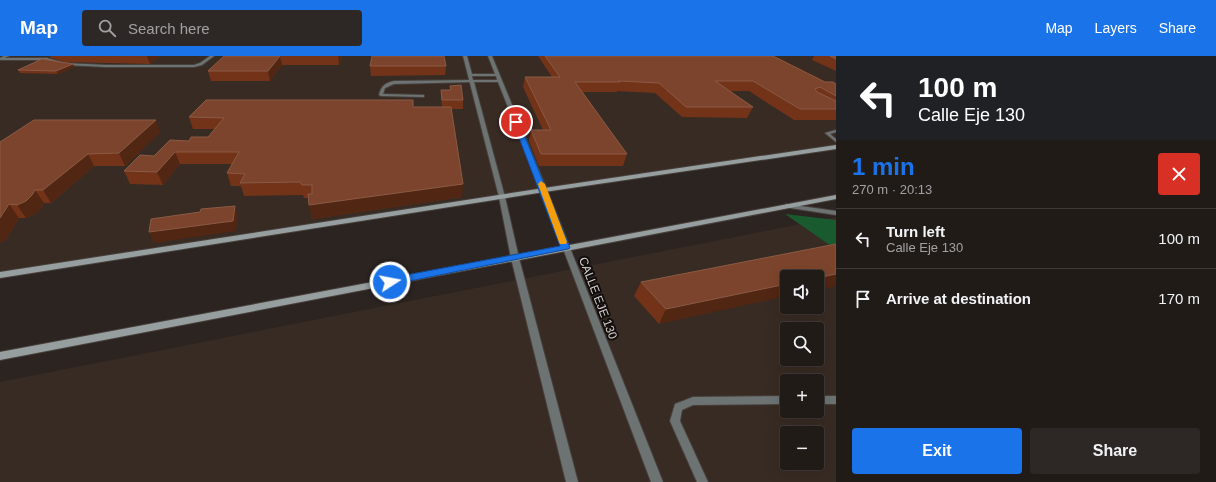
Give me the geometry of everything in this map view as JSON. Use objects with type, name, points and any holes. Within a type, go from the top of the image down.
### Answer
[{"type":"street","points":[[0,59],[7,56]]},
{"type":"street","points":[[465,56],[502,197],[515,258],[572,482]]},
{"type":"street","name":"CALLE EJE 130","points":[[490,56],[544,190],[565,248],[657,482]]},
{"type":"street","points":[[470,78],[499,78]]},
{"type":"street","points":[[0,275],[544,190],[836,147]]},
{"type":"street","points":[[0,356],[836,197]]},
{"type":"street","points":[[786,206],[836,213]]},
{"type":"lane","points":[[23,56],[40,56]]},
{"type":"lane","points":[[0,59],[47,59],[65,64],[106,66],[194,66],[201,64],[212,56]]},
{"type":"lane","points":[[423,96],[381,95],[381,93],[383,88],[388,84],[397,82],[470,78]]},
{"type":"lane","points":[[836,131],[827,133],[836,141]]},
{"type":"lane","points":[[702,482],[674,421],[678,407],[693,401],[780,400]]},
{"type":"lane","points":[[824,400],[836,400]]},
{"type":"shaded area","points":[[0,56],[836,56],[836,147],[0,278]]},
{"type":"shaded area","points":[[836,217],[836,482],[0,482],[0,382]]},
{"type":"green space","points":[[785,214],[836,220],[836,245],[831,246]]},
{"type":"building","points":[[224,56],[280,56],[268,71],[208,71]]},
{"type":"building","points":[[372,56],[444,56],[446,66],[370,66]]},
{"type":"building","points":[[545,56],[773,56],[825,82],[833,82],[836,84],[836,96],[820,87],[815,89],[817,92],[836,101],[836,109],[800,109],[753,81],[715,81],[753,107],[686,107],[659,83],[619,81],[620,82],[575,82],[627,154],[541,154],[531,130],[551,130],[525,77],[560,77]]},
{"type":"building","points":[[42,59],[73,64],[56,71],[18,70]]},
{"type":"building","points":[[461,85],[463,100],[442,100],[441,90],[451,90],[450,86]]},
{"type":"building","points":[[206,100],[413,100],[413,107],[451,107],[463,184],[309,205],[308,194],[312,194],[312,185],[302,185],[300,182],[240,183],[245,174],[227,173],[239,152],[175,152],[157,172],[124,171],[140,155],[154,156],[170,140],[189,141],[191,137],[208,137],[224,118],[189,117]]},
{"type":"building","points":[[34,120],[156,120],[119,153],[88,154],[43,190],[35,190],[26,201],[17,205],[9,204],[0,218],[0,142]]},
{"type":"building","points":[[235,206],[233,221],[149,232],[151,219],[200,212],[201,209]]},
{"type":"building","points":[[836,244],[836,274],[824,277],[824,270],[780,270],[780,285],[666,309],[641,282]]},
{"type":"slow traffic","points":[[541,184],[563,242]]},
{"type":"route","points":[[390,282],[565,248],[544,190],[516,122]]}]
